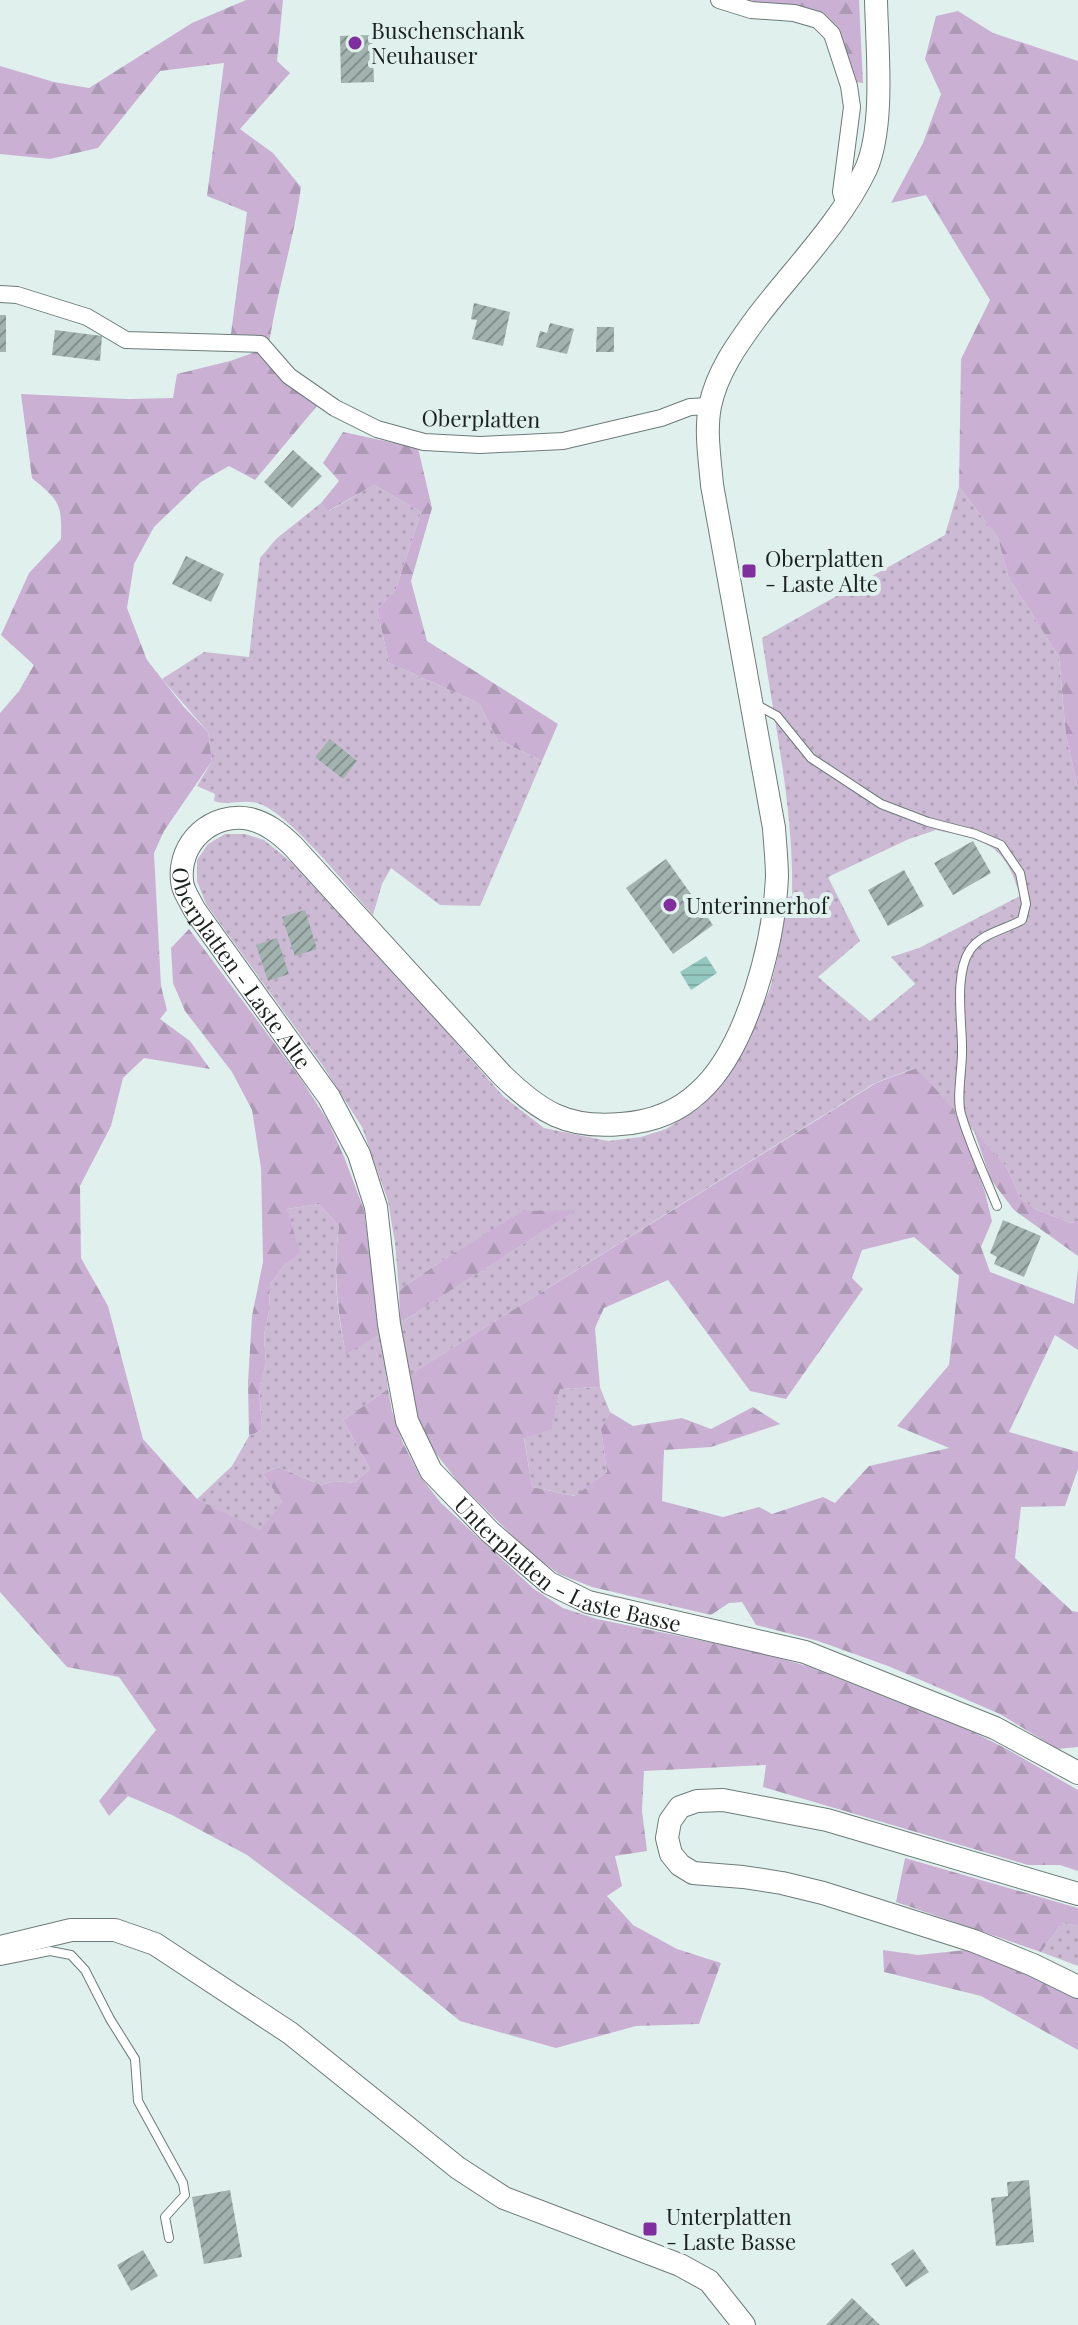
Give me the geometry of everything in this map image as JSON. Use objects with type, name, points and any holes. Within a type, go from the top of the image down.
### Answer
[{"type":"main road","name":"Oberplatten - Laste Alte","points":[[431,1471],[407,1421],[389,1324],[376,1207],[359,1154],[329,1097],[194,909],[181,883],[182,860],[194,837],[216,822],[234,818],[250,819],[273,828],[502,1075],[527,1099],[561,1119],[600,1126],[636,1123],[672,1112],[700,1091],[726,1058],[757,988],[772,922],[777,876],[774,828],[712,485],[708,442],[710,406],[725,364],[845,207],[867,167],[878,124],[876,0]]},
{"type":"main road","name":"Unterplatten - Laste Basse","points":[[431,1471],[490,1532],[549,1583],[588,1602],[805,1652],[995,1728],[1078,1773]]},
{"type":"main road","points":[[1078,1894],[827,1820],[723,1800],[697,1801],[680,1807],[670,1821],[667,1838],[671,1854],[680,1865],[693,1873],[782,1883],[823,1893],[974,1941],[1078,1987]]},
{"type":"main road","points":[[0,1947],[71,1930],[115,1930],[155,1944],[290,2033],[458,2168],[504,2198],[680,2265],[709,2281],[744,2325]]},
{"type":"street","points":[[719,0],[751,10],[794,13],[818,20],[832,34],[849,86],[852,107],[841,192],[845,207]]},
{"type":"street","name":"Oberplatten","points":[[0,294],[17,295],[76,313],[126,340],[261,344],[289,376],[335,408],[377,429],[424,442],[480,445],[563,441],[661,418],[690,407],[710,406]]},
{"type":"lane","points":[[751,702],[777,716],[811,758],[851,786],[881,804],[1001,845],[1020,873],[1026,904],[1022,920],[1004,930],[983,936],[969,952],[963,971],[960,1111],[997,1206]]},
{"type":"lane","points":[[0,1961],[50,1951],[71,1955],[85,1970],[135,2059],[138,2101],[183,2183],[185,2195],[165,2217],[169,2238]]},
{"type":"shaded area","points":[[374,485],[421,512],[396,589],[377,609],[389,663],[479,703],[497,739],[542,761],[480,906],[440,905],[391,868],[382,884],[373,915],[301,835],[270,809],[251,802],[214,801],[215,794],[197,786],[212,761],[208,732],[162,679],[204,652],[249,657],[260,558],[276,539],[321,503],[329,511]]},
{"type":"shaded area","points":[[959,487],[998,538],[1008,576],[1059,657],[1066,736],[1078,788],[1078,1221],[1071,1223],[1037,1210],[1021,1199],[1006,1166],[915,1068],[875,1083],[409,1375],[400,1323],[575,1211],[449,1256],[399,1290],[388,1201],[362,1127],[323,1066],[206,904],[197,881],[197,860],[208,844],[225,834],[245,834],[264,840],[316,882],[503,1096],[544,1128],[608,1141],[641,1137],[666,1129],[701,1107],[731,1071],[770,989],[786,898],[792,896],[787,798],[762,638],[945,535]],"holes":[[[936,830],[980,841],[1000,854],[1020,896],[919,948],[891,957],[915,984],[870,1021],[818,977],[860,941],[828,877],[909,839]]]},
{"type":"shaded area","points":[[706,956],[717,973],[691,990],[680,972]]},
{"type":"shaded area","points":[[319,1204],[339,1226],[336,1290],[346,1353],[381,1334],[388,1389],[343,1420],[370,1469],[354,1483],[335,1481],[321,1485],[278,1467],[263,1474],[282,1502],[260,1531],[197,1499],[232,1466],[249,1436],[262,1430],[259,1388],[266,1363],[264,1335],[270,1284],[286,1263],[287,1209]]},
{"type":"shaded area","points":[[600,1387],[610,1412],[601,1429],[607,1472],[576,1496],[532,1487],[524,1437],[552,1428],[560,1389]]},
{"type":"shaded area","points":[[1062,1923],[1078,1926],[1078,1966],[1041,1952]]},
{"type":"green space","points":[[246,0],[283,0],[277,61],[290,73],[240,129],[273,153],[301,187],[269,344],[231,334],[247,212],[207,196],[224,63],[160,71],[98,148],[50,159],[0,154],[0,66],[54,82],[89,88],[192,23]]},
{"type":"green space","points":[[738,0],[859,0],[863,83],[856,82],[837,27],[812,9],[754,5]]},
{"type":"green space","points":[[958,11],[993,33],[1078,61],[1078,788],[1066,736],[1059,657],[1008,576],[998,538],[959,487],[961,359],[990,300],[926,195],[891,203],[923,143],[941,94],[925,59],[936,16]]},
{"type":"green space","points":[[258,351],[289,384],[317,406],[255,480],[229,466],[201,482],[154,527],[134,564],[127,608],[147,660],[208,732],[212,761],[164,831],[154,853],[161,986],[167,1010],[160,1019],[190,1041],[210,1069],[144,1058],[123,1078],[111,1126],[80,1186],[81,1258],[108,1306],[143,1439],[197,1499],[260,1530],[282,1502],[263,1474],[278,1467],[321,1485],[335,1481],[354,1483],[370,1469],[343,1420],[388,1389],[403,1443],[420,1476],[441,1503],[534,1589],[563,1608],[597,1619],[757,1652],[807,1666],[973,1732],[1078,1790],[1078,1871],[1060,1865],[1028,1865],[763,1787],[766,1765],[644,1771],[642,1811],[647,1851],[615,1856],[622,1886],[607,1896],[633,1925],[677,1949],[721,1963],[699,2024],[636,2026],[556,2048],[460,2021],[358,1938],[247,1855],[172,1815],[128,1796],[109,1816],[99,1801],[156,1730],[119,1677],[67,1667],[0,1592],[0,713],[19,691],[34,665],[1,635],[29,573],[61,539],[61,517],[57,503],[32,478],[21,394],[173,398],[177,374]]},
{"type":"green space","points":[[343,432],[418,448],[432,508],[411,581],[427,641],[558,724],[542,761],[497,739],[479,703],[389,663],[377,609],[396,589],[421,512],[374,485],[328,511],[321,503],[339,481],[323,463]]},
{"type":"green space","points":[[189,929],[301,1079],[328,1121],[364,1210],[381,1334],[346,1354],[337,1290],[339,1226],[319,1204],[287,1209],[300,1253],[286,1263],[270,1284],[264,1335],[266,1363],[259,1389],[262,1430],[249,1436],[252,1316],[263,1262],[261,1168],[252,1110],[232,1072],[185,1011],[173,983],[171,948]]},
{"type":"green space","points":[[916,1068],[954,1109],[985,1192],[992,1221],[981,1247],[990,1272],[1074,1304],[1078,1268],[1078,1350],[1055,1335],[1009,1432],[1078,1452],[1078,1469],[1065,1506],[1021,1507],[1015,1558],[1072,1611],[1078,1612],[1078,1747],[1057,1749],[1000,1714],[888,1666],[818,1641],[756,1625],[742,1602],[729,1603],[711,1615],[592,1587],[559,1574],[529,1552],[458,1482],[434,1451],[418,1418],[409,1375],[876,1083]],"holes":[[[914,1237],[959,1276],[949,1365],[897,1426],[949,1448],[869,1466],[835,1503],[823,1497],[772,1514],[759,1507],[723,1517],[662,1501],[664,1450],[711,1447],[780,1424],[753,1407],[711,1429],[682,1418],[633,1426],[610,1412],[601,1429],[607,1472],[575,1496],[532,1487],[524,1438],[552,1429],[560,1389],[600,1387],[595,1328],[604,1308],[668,1280],[750,1391],[786,1399],[863,1289],[852,1278],[862,1250]]]},
{"type":"green space","points":[[974,1131],[1006,1166],[1021,1199],[1037,1210],[1071,1223],[1078,1221],[1078,1256],[1014,1210],[991,1180]]},
{"type":"green space","points":[[577,1210],[400,1323],[399,1290],[449,1256],[523,1211]]},
{"type":"green space","points":[[905,1858],[1078,1908],[1078,1926],[1062,1923],[1041,1952],[896,1902]]},
{"type":"green space","points":[[883,1950],[918,1955],[966,1950],[1078,1999],[1078,2050],[981,1996],[884,1972]]},
{"type":"building","points":[[372,35],[374,82],[341,83],[340,36]]},
{"type":"building","points":[[474,303],[510,312],[503,346],[472,339],[477,320],[471,319]]},
{"type":"building","points":[[0,315],[6,315],[6,352],[0,352]]},
{"type":"building","points":[[550,323],[574,329],[567,354],[536,347],[540,331],[547,333]]},
{"type":"building","points":[[597,327],[614,327],[614,352],[596,352]]},
{"type":"building","points":[[55,330],[102,336],[100,361],[52,355]]},
{"type":"building","points":[[293,450],[322,476],[292,508],[264,482]]},
{"type":"building","points":[[186,556],[224,574],[211,602],[172,584]]},
{"type":"building","points":[[330,739],[357,761],[343,779],[315,757]]},
{"type":"building","points":[[973,841],[991,873],[953,895],[934,863]]},
{"type":"building","points":[[666,859],[713,925],[673,954],[626,888]]},
{"type":"building","points":[[904,870],[924,906],[888,926],[868,890]]},
{"type":"building","points":[[305,910],[317,949],[295,956],[282,917]]},
{"type":"building","points":[[277,938],[289,974],[268,981],[256,945]]},
{"type":"building","points":[[1003,1220],[1041,1236],[1024,1277],[994,1264],[997,1257],[990,1253]]},
{"type":"building","points":[[1029,2180],[1034,2242],[996,2246],[991,2198],[1008,2196],[1007,2182]]},
{"type":"building","points":[[230,2190],[242,2257],[204,2264],[192,2197]]},
{"type":"building","points":[[913,2249],[929,2272],[906,2287],[891,2264]]},
{"type":"building","points":[[143,2250],[158,2276],[131,2291],[117,2265]]},
{"type":"building","points":[[852,2298],[880,2325],[826,2325]]},
{"type":"place","name":"Buschenschank Neuhauser","points":[[355,43]]},
{"type":"place","name":"Oberplatten - Laste Alte","points":[[749,571]]},
{"type":"place","name":"Unterinnerhof","points":[[670,905]]},
{"type":"place","name":"Unterplatten - Laste Basse","points":[[650,2229]]}]
